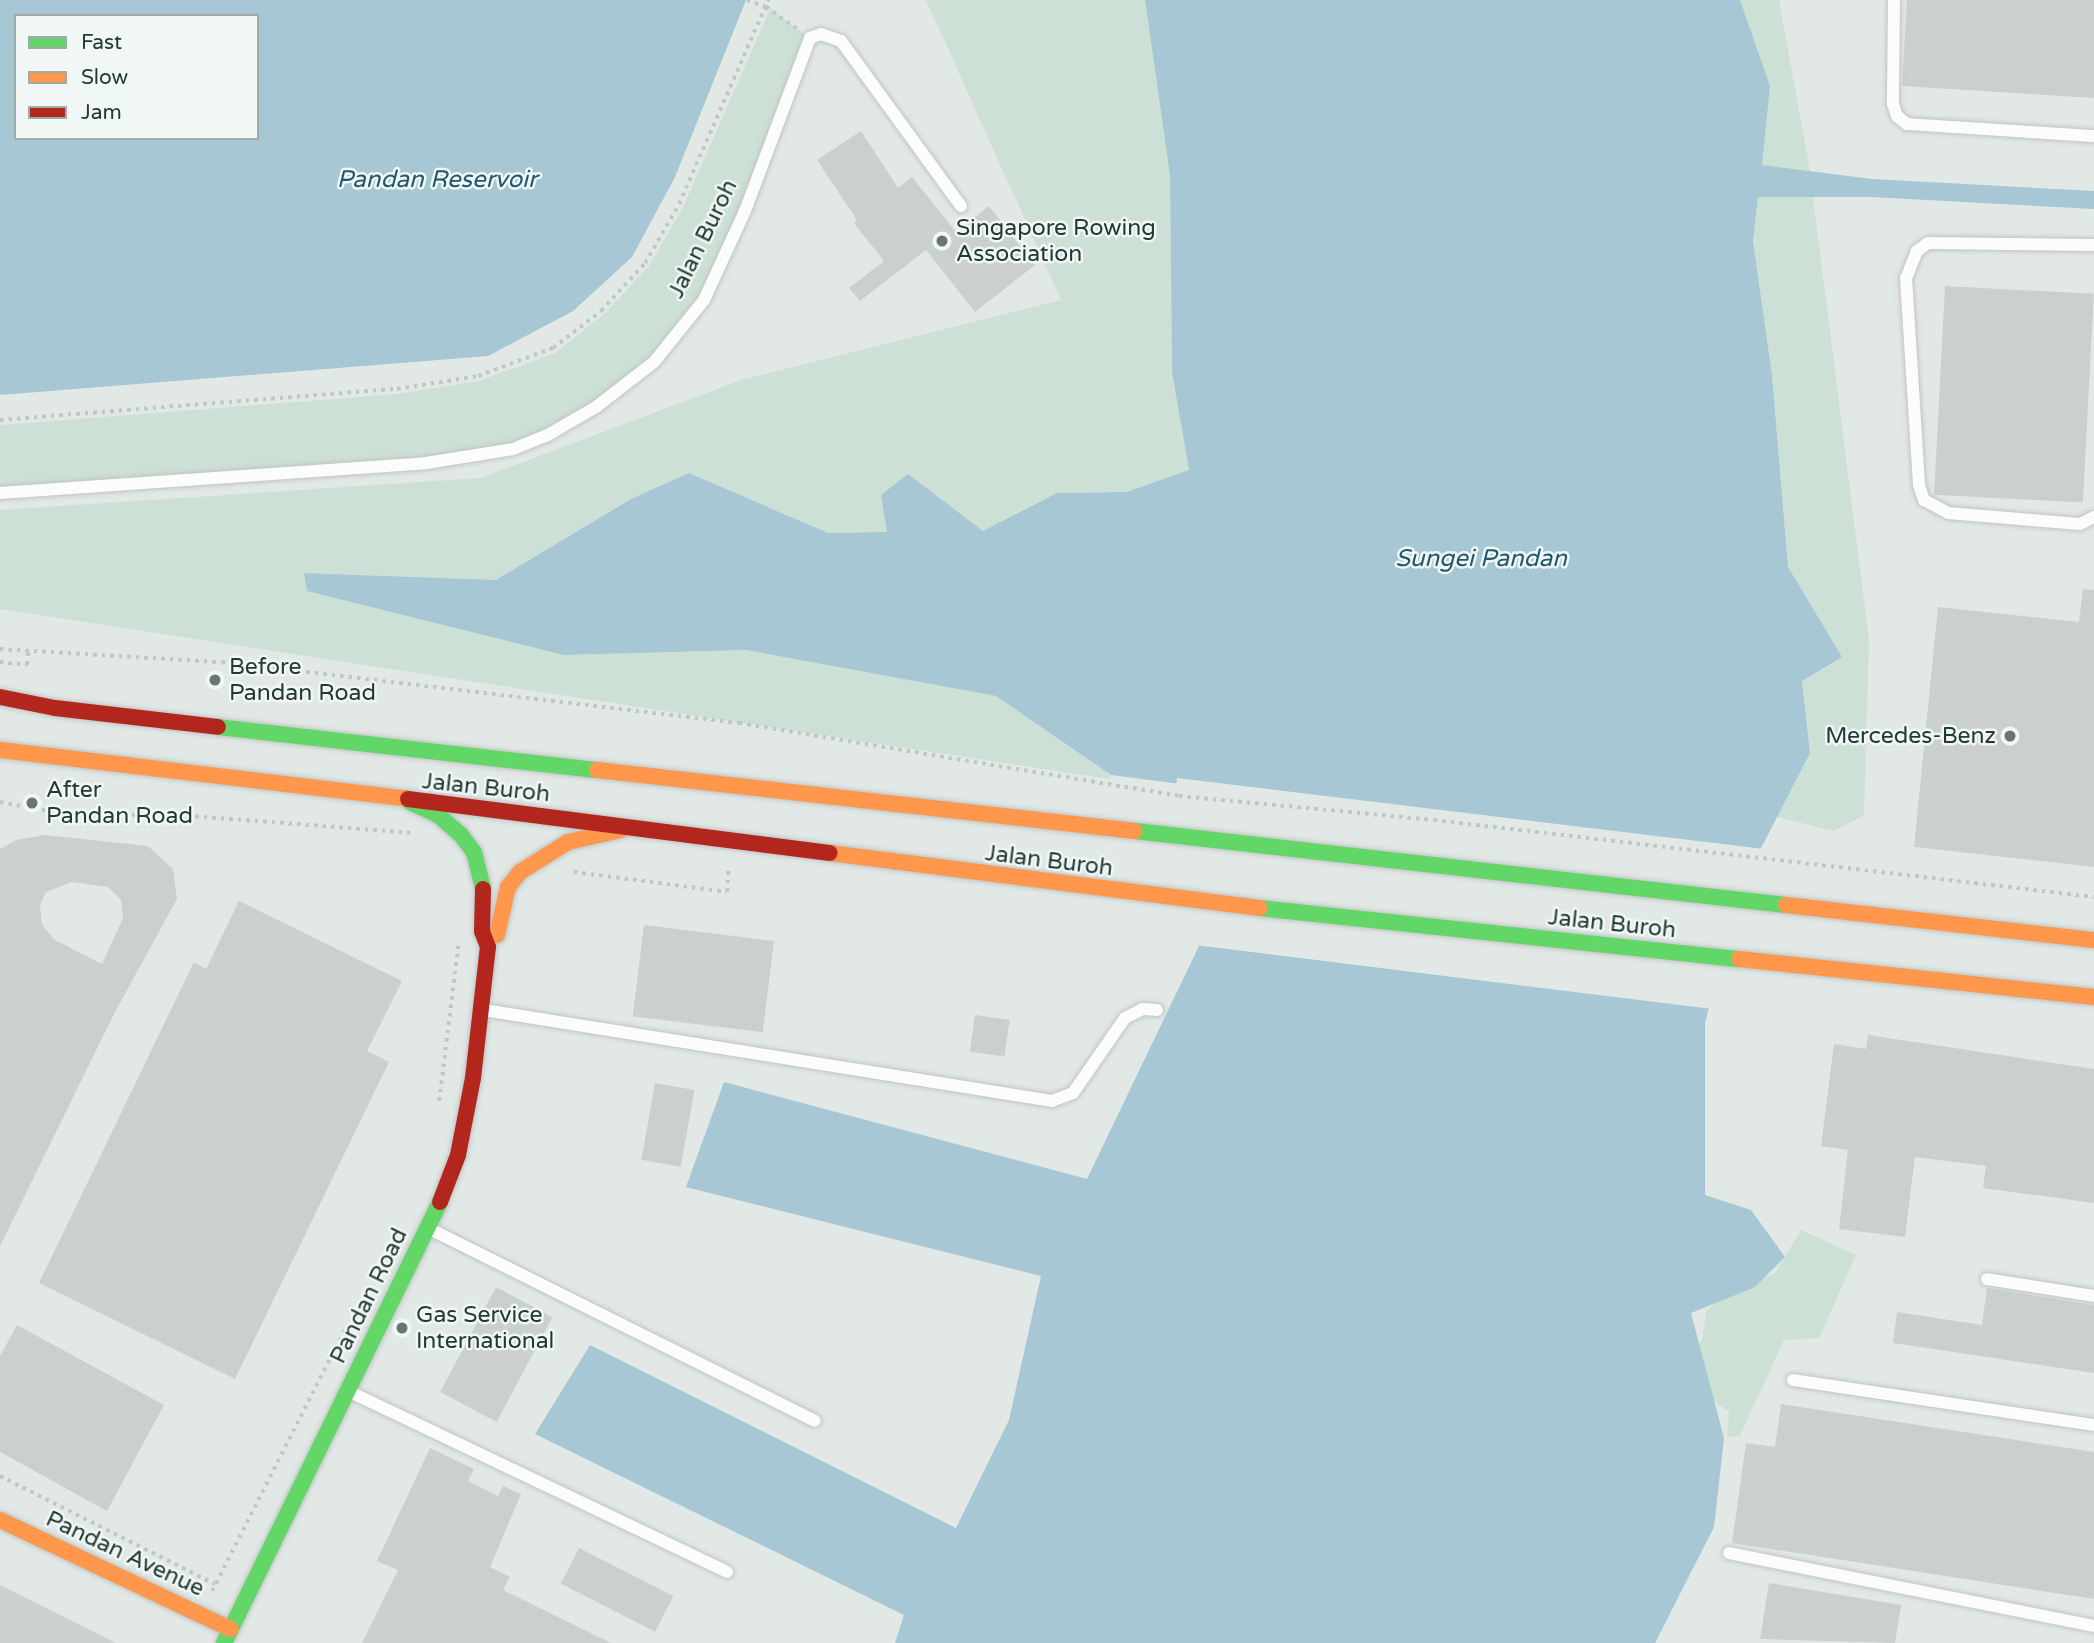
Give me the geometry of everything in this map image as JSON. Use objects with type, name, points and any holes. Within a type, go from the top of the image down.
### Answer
[{"type":"main road","name":"Jalan Buroh","points":[[0,697],[55,708],[2094,940]]},
{"type":"main road","name":"Jalan Buroh","points":[[0,750],[410,802],[637,827],[1173,899],[2094,997]]},
{"type":"main road","name":"Pandan Road","points":[[228,1636],[428,1228],[458,1156],[482,1010],[488,947],[482,931],[482,880],[474,852],[446,821],[410,802]]},
{"type":"main road","name":"Pandan Road","points":[[488,947],[499,932],[508,887],[520,872],[568,842],[637,827]]},
{"type":"main road","name":"Pandan Avenue","points":[[0,1520],[200,1615],[228,1636]]},
{"type":"lane","points":[[1894,0],[1893,104],[1897,116],[1907,124],[2094,136]]},
{"type":"lane","points":[[810,38],[821,34],[841,41],[961,206]]},
{"type":"lane","name":"Jalan Buroh","points":[[0,493],[426,463],[513,449],[545,436],[596,407],[654,362],[704,300],[745,211],[810,38]]},
{"type":"lane","points":[[2094,245],[1928,243],[1917,251],[1906,278],[1919,485],[1924,500],[1948,513],[2080,524],[2094,517]]},
{"type":"lane","points":[[482,1010],[1052,1101],[1073,1093],[1125,1018],[1143,1009],[1157,1010]]},
{"type":"lane","points":[[428,1228],[815,1420]]},
{"type":"lane","points":[[1987,1279],[2094,1296]]},
{"type":"lane","points":[[1793,1380],[2094,1425]]},
{"type":"lane","points":[[347,1391],[727,1572]]},
{"type":"lane","points":[[1729,1553],[2094,1626]]},
{"type":"path","points":[[747,0],[766,6],[810,38]]},
{"type":"path","points":[[0,420],[397,389],[478,376],[553,348],[601,311],[645,263],[678,205],[768,0]]},
{"type":"path","points":[[0,649],[28,653],[222,663],[739,723],[1178,796],[1434,821],[2094,897]]},
{"type":"path","points":[[0,662],[27,665],[28,653]]},
{"type":"path","points":[[0,802],[90,819],[153,813],[423,835]]},
{"type":"path","points":[[569,871],[727,892],[729,839]]},
{"type":"path","points":[[438,1111],[459,934]]},
{"type":"path","points":[[200,1615],[349,1320]]},
{"type":"path","points":[[0,1476],[215,1584]]},
{"type":"green space","points":[[926,0],[1145,0],[1170,176],[1172,372],[1189,470],[1128,492],[1057,493],[983,531],[908,475],[887,532],[828,533],[689,473],[631,499],[496,580],[305,573],[564,655],[746,650],[996,696],[1111,775],[1108,779],[0,609],[0,510],[481,478],[741,380],[1061,300]]},
{"type":"green space","points":[[1740,0],[1779,0],[1810,171],[1761,165],[1770,86]]},
{"type":"green space","points":[[770,9],[810,38],[704,300],[654,362],[546,436],[426,463],[0,493],[0,425],[397,394],[479,381],[555,353],[604,314],[649,266],[683,207]]},
{"type":"green space","points":[[1758,197],[1813,197],[1869,640],[1864,815],[1834,831],[1777,817],[1810,753],[1802,680],[1842,657],[1788,567],[1772,375],[1753,241]]},
{"type":"green space","points":[[1801,1230],[1856,1255],[1819,1338],[1784,1340],[1740,1436],[1727,1437],[1729,1412],[1698,1390],[1688,1367],[1703,1336],[1706,1311],[1731,1291],[1775,1273]]},
{"type":"water","name":"Pandan Reservoir","points":[[0,0],[746,0],[675,177],[632,257],[573,311],[488,356],[0,395]]},
{"type":"water","name":"Sungei Pandan","points":[[1145,0],[1740,0],[1770,86],[1762,165],[1872,179],[2094,191],[2094,209],[1871,197],[1758,197],[1753,241],[1772,375],[1788,567],[1842,657],[1802,681],[1810,753],[1737,895],[1705,1023],[1705,1195],[1751,1210],[1785,1257],[1755,1287],[1691,1313],[1724,1438],[1714,1527],[1655,1643],[895,1643],[904,1615],[535,1434],[590,1345],[956,1528],[1009,1420],[1041,1276],[686,1187],[724,1082],[1087,1179],[1250,840],[1212,788],[1111,775],[996,696],[746,650],[564,655],[307,591],[304,573],[496,580],[631,499],[689,473],[828,533],[887,532],[881,495],[908,474],[983,531],[1057,493],[1127,492],[1189,470],[1172,372],[1170,176]]},
{"type":"pier","points":[[1177,778],[1764,849],[1740,896],[1712,1009],[1195,945],[1246,840],[1210,791],[1176,787]]},
{"type":"building","points":[[1907,0],[2094,0],[2094,98],[1902,86]]},
{"type":"building","name":"Singapore Rowing Association","points":[[861,131],[898,188],[912,177],[956,232],[989,206],[1035,265],[975,312],[926,250],[860,301],[849,288],[884,261],[854,223],[857,220],[817,160]]},
{"type":"building","points":[[1945,286],[2094,294],[2083,503],[1934,495]]},
{"type":"building","name":"Mercedes-Benz","points":[[2083,589],[2094,590],[2094,867],[1914,847],[1938,607],[2079,622]]},
{"type":"building","points":[[45,835],[148,846],[173,869],[177,899],[116,1010],[0,1246],[0,849],[16,840]],"holes":[[[72,882],[108,887],[121,900],[123,918],[102,964],[55,940],[42,925],[40,905],[46,892]]]},
{"type":"building","points":[[239,901],[402,981],[367,1051],[389,1062],[235,1379],[39,1283],[194,962],[206,969]]},
{"type":"building","points":[[644,925],[774,941],[763,1032],[633,1016]]},
{"type":"building","points":[[975,1015],[1010,1020],[1005,1057],[970,1052]]},
{"type":"building","points":[[1868,1035],[2094,1069],[2094,1203],[1983,1188],[1986,1166],[1915,1157],[1905,1237],[1839,1229],[1848,1150],[1821,1146],[1834,1044],[1866,1049]]},
{"type":"building","points":[[655,1083],[694,1090],[681,1167],[641,1160]]},
{"type":"building","points":[[496,1287],[553,1317],[497,1422],[440,1392]]},
{"type":"building","points":[[1987,1288],[2094,1305],[2094,1373],[1893,1343],[1897,1312],[1982,1325]]},
{"type":"building","points":[[17,1325],[164,1405],[107,1511],[0,1452],[0,1356]]},
{"type":"building","points":[[1781,1404],[2094,1452],[2094,1599],[1732,1543],[1746,1443],[1775,1447]]},
{"type":"building","points":[[430,1448],[474,1469],[468,1481],[498,1496],[503,1486],[521,1494],[490,1567],[510,1577],[503,1590],[611,1643],[362,1643],[398,1570],[377,1561]]},
{"type":"building","points":[[579,1548],[673,1596],[655,1632],[561,1584]]},
{"type":"building","points":[[1769,1583],[1901,1605],[1895,1643],[1760,1639]]},
{"type":"building","points":[[0,1585],[116,1643],[0,1643]]},
{"type":"traffic: fast","points":[[218,727],[597,770]]},
{"type":"traffic: fast","points":[[410,802],[438,815],[461,835],[474,852],[483,889]]},
{"type":"traffic: fast","points":[[1135,831],[1786,905]]},
{"type":"traffic: fast","points":[[1259,908],[1739,959]]},
{"type":"traffic: fast","points":[[224,1643],[440,1202]]},
{"type":"traffic: slow","points":[[0,750],[408,799]]},
{"type":"traffic: slow","points":[[597,770],[1135,831]]},
{"type":"traffic: slow","points":[[497,935],[508,887],[520,872],[568,842],[621,830]]},
{"type":"traffic: slow","points":[[830,853],[1259,908]]},
{"type":"traffic: slow","points":[[1786,905],[2094,940]]},
{"type":"traffic: slow","points":[[1739,959],[2094,997]]},
{"type":"traffic: slow","points":[[0,1520],[231,1629]]},
{"type":"traffic: jam","points":[[0,697],[55,708],[218,727]]},
{"type":"traffic: jam","points":[[408,799],[830,853]]},
{"type":"traffic: jam","points":[[440,1202],[458,1155],[473,1078],[488,947],[482,931],[483,889]]},
{"type":"place","name":"Singapore Rowing Association","points":[[942,241]]},
{"type":"place","name":"Before Pandan Road","points":[[215,680]]},
{"type":"place","name":"Mercedes-Benz","points":[[2010,736]]},
{"type":"place","name":"After Pandan Road","points":[[32,803]]},
{"type":"place","name":"Gas Service International","points":[[402,1328]]}]
